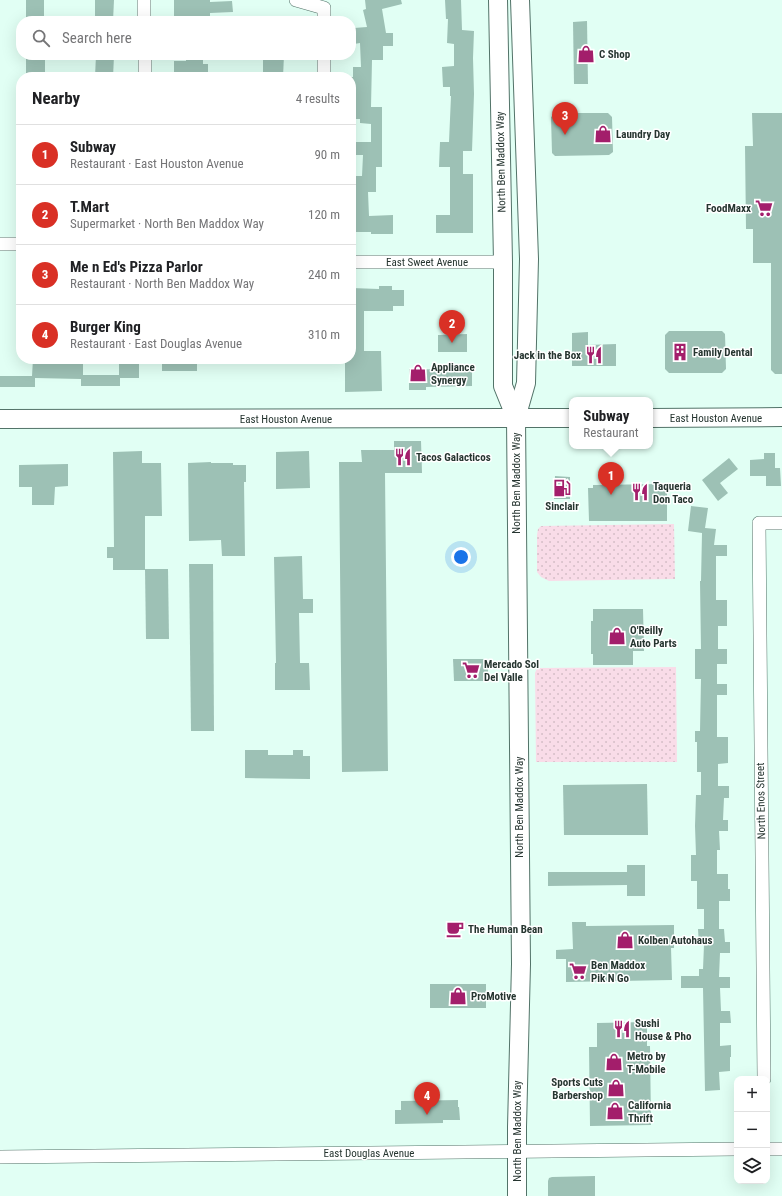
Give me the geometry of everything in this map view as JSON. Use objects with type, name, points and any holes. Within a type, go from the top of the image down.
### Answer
[{"type":"main road","name":"North Ben Maddox Way","points":[[498,0],[503,262],[503,386],[516,418]]},
{"type":"main road","name":"North Ben Maddox Way","points":[[517,1196],[521,964],[516,418],[526,383],[529,259],[520,0]]},
{"type":"main road","name":"East Houston Avenue","points":[[0,420],[569,418]]},
{"type":"main road","name":"East Houston Avenue","points":[[653,418],[782,418]]},
{"type":"street","points":[[144,0],[144,16]]},
{"type":"street","points":[[296,0],[324,15]]},
{"type":"street","points":[[145,60],[145,72]]},
{"type":"street","points":[[324,60],[324,72]]},
{"type":"street","points":[[0,244],[16,244]]},
{"type":"street","name":"East Sweet Avenue","points":[[356,262],[503,262]]},
{"type":"street","name":"North Enos Street","points":[[764,1076],[759,524],[782,524]]},
{"type":"street","points":[[770,1149],[782,1149]]},
{"type":"street","name":"East Douglas Avenue","points":[[0,1157],[734,1150]]},
{"type":"shaded area","points":[[674,524],[675,579],[549,581],[541,577],[537,572],[537,535],[538,529],[541,526]]},
{"type":"shaded area","points":[[676,667],[677,762],[536,762],[535,673],[537,668]]},
{"type":"building","points":[[26,0],[44,0],[44,16],[26,16]]},
{"type":"building","points":[[95,0],[114,0],[113,16],[95,16]]},
{"type":"building","points":[[174,0],[210,0],[210,2],[232,1],[233,12],[210,13],[210,16],[174,16]]},
{"type":"building","points":[[365,0],[401,0],[402,4],[382,9],[386,33],[393,33],[393,46],[383,46],[383,60],[372,60],[371,107],[382,107],[382,167],[376,167],[376,192],[368,192],[369,216],[393,215],[393,234],[356,232],[356,176],[362,176],[363,155],[356,155],[356,142],[371,142],[371,124],[360,123],[360,119],[356,119],[356,72],[353,72],[353,67],[361,67],[360,43],[356,44],[356,28],[367,27],[363,10],[366,9]]},
{"type":"building","points":[[445,0],[461,0],[462,30],[474,31],[472,151],[463,151],[463,174],[473,174],[473,233],[436,233],[436,215],[450,215],[450,167],[439,167],[440,142],[449,142],[451,96],[450,87],[443,87],[442,67],[454,66],[454,44],[447,43],[448,19],[446,19]]},
{"type":"building","points":[[587,21],[588,84],[574,84],[573,22]]},
{"type":"building","points":[[26,60],[45,60],[45,72],[26,72]]},
{"type":"building","points":[[96,60],[114,60],[113,72],[95,72]]},
{"type":"building","points":[[203,60],[203,64],[208,64],[208,72],[174,72],[174,61]]},
{"type":"building","points":[[263,60],[284,60],[283,72],[263,72]]},
{"type":"building","points":[[608,113],[612,117],[613,152],[609,155],[555,156],[552,153],[551,117],[555,114]]},
{"type":"building","name":"FoodMaxx","points":[[752,113],[782,113],[782,374],[775,374],[771,370],[771,263],[753,263],[753,229],[746,229],[745,146],[753,146]]},
{"type":"building","points":[[379,286],[392,286],[392,290],[404,290],[404,306],[393,306],[393,311],[364,311],[364,351],[381,351],[382,391],[345,392],[345,364],[356,364],[356,288],[379,289]]},
{"type":"building","points":[[669,331],[722,331],[725,334],[726,369],[722,373],[669,373],[665,369],[665,335]]},
{"type":"building","name":"Jack in the Box","points":[[588,332],[588,345],[616,344],[616,366],[572,366],[572,333]]},
{"type":"building","points":[[467,334],[467,352],[438,352],[438,335]]},
{"type":"building","points":[[33,364],[83,364],[83,375],[119,375],[119,364],[139,364],[139,378],[120,378],[120,386],[81,386],[81,379],[35,378],[35,387],[0,387],[0,376],[32,376]]},
{"type":"building","points":[[162,364],[197,364],[197,371],[162,371]]},
{"type":"building","points":[[409,369],[472,370],[472,386],[426,387],[426,390],[409,390]]},
{"type":"building","points":[[394,441],[421,441],[422,473],[385,473],[388,771],[342,772],[339,462],[362,462],[361,450],[394,450]]},
{"type":"building","points":[[142,451],[142,463],[161,463],[162,516],[145,516],[145,570],[113,570],[113,558],[107,558],[107,547],[114,547],[113,452]]},
{"type":"building","points":[[309,451],[310,488],[276,489],[276,452]]},
{"type":"building","points":[[764,453],[775,453],[775,468],[780,468],[781,486],[766,486],[766,476],[750,476],[750,460],[764,459]]},
{"type":"building","points":[[729,458],[738,469],[720,483],[728,493],[718,501],[702,480]]},
{"type":"building","points":[[211,462],[246,465],[246,482],[244,482],[245,556],[222,556],[221,540],[189,541],[188,463]]},
{"type":"building","points":[[68,464],[68,486],[55,487],[54,505],[32,505],[32,487],[19,487],[19,465]]},
{"type":"building","name":"Sinclair","points":[[555,476],[570,477],[570,499],[554,499]]},
{"type":"building","points":[[663,484],[663,487],[667,487],[667,521],[589,521],[588,488],[593,488],[593,485]]},
{"type":"building","points":[[691,506],[708,508],[705,528],[716,529],[714,545],[727,545],[727,556],[716,556],[716,600],[727,600],[727,626],[718,626],[718,649],[727,649],[727,664],[717,664],[717,684],[727,684],[727,695],[717,695],[717,737],[728,737],[728,763],[718,764],[718,786],[729,786],[729,798],[724,798],[723,820],[728,820],[728,831],[719,831],[720,850],[717,850],[717,874],[728,874],[728,889],[730,889],[730,901],[719,901],[719,929],[724,929],[725,942],[730,942],[730,953],[720,953],[719,977],[730,977],[730,988],[720,988],[721,1011],[730,1011],[731,1023],[720,1023],[720,1046],[731,1045],[731,1057],[730,1071],[719,1072],[720,1090],[705,1091],[703,988],[681,988],[681,976],[699,976],[699,969],[703,969],[704,945],[699,945],[698,929],[704,929],[704,909],[697,909],[697,881],[691,881],[691,855],[696,855],[696,795],[701,795],[701,772],[697,772],[697,742],[695,742],[695,731],[700,731],[701,679],[695,679],[695,649],[701,649],[700,581],[702,533],[688,531]]},
{"type":"building","points":[[302,556],[303,599],[313,599],[313,613],[299,613],[300,663],[309,663],[310,690],[275,690],[276,663],[274,557]]},
{"type":"building","points":[[189,564],[213,564],[214,731],[191,731]]},
{"type":"building","points":[[145,569],[168,569],[169,639],[146,639]]},
{"type":"building","name":"O'Reilly Auto Parts","points":[[593,609],[643,609],[644,651],[633,651],[633,665],[593,665],[593,654],[591,654],[591,621],[593,621]]},
{"type":"building","name":"Mercado Sol Del Valle","points":[[453,659],[488,659],[488,681],[454,681]]},
{"type":"building","points":[[245,750],[268,750],[268,755],[293,755],[293,750],[303,750],[303,756],[310,756],[310,779],[245,778]]},
{"type":"building","points":[[647,784],[648,835],[564,835],[563,785]]},
{"type":"building","points":[[627,865],[645,865],[645,896],[627,896],[627,885],[548,886],[548,872],[627,872]]},
{"type":"building","points":[[572,922],[586,922],[586,926],[674,925],[674,948],[671,948],[672,980],[566,982],[566,959],[556,959],[556,950],[573,949]]},
{"type":"building","name":"ProMotive","points":[[430,984],[486,984],[486,1008],[430,1008]]},
{"type":"building","points":[[647,1022],[647,1046],[650,1046],[651,1125],[590,1126],[589,1047],[597,1047],[597,1023]]},
{"type":"building","points":[[458,1100],[460,1120],[443,1120],[443,1123],[395,1124],[395,1110],[401,1110],[401,1101]]},
{"type":"building","points":[[595,1176],[595,1196],[548,1196],[549,1178]]},
{"type":"place","name":"C Shop","points":[[586,54]]},
{"type":"place","name":"Laundry Day","points":[[603,134]]},
{"type":"place","name":"Me n Ed's Pizza Parlor","points":[[565,135]]},
{"type":"place","name":"FoodMaxx","points":[[764,208]]},
{"type":"place","name":"T.Mart","points":[[452,343]]},
{"type":"place","name":"Family Dental","points":[[680,352]]},
{"type":"place","name":"Jack in the Box","points":[[594,355]]},
{"type":"place","name":"Appliance Synergy","points":[[418,373]]},
{"type":"place","name":"Tacos Galacticos","points":[[403,457]]},
{"type":"place","name":"Sinclair","points":[[562,488]]},
{"type":"place","name":"Taqueria Don Taco","points":[[640,492]]},
{"type":"place","name":"Subway","points":[[611,495]]},
{"type":"place","name":"O'Reilly Auto Parts","points":[[617,636]]},
{"type":"place","name":"Mercado Sol Del Valle","points":[[471,670]]},
{"type":"place","name":"The Human Bean","points":[[455,929]]},
{"type":"place","name":"Kolben Autohaus","points":[[625,940]]},
{"type":"place","name":"Ben Maddox Pik N Go","points":[[578,971]]},
{"type":"place","name":"ProMotive","points":[[458,996]]},
{"type":"place","name":"Sushi House & Pho","points":[[622,1029]]},
{"type":"place","name":"Metro by T-Mobile","points":[[614,1062]]},
{"type":"place","name":"Sports Cuts Barbershop","points":[[616,1088]]},
{"type":"place","name":"California Thrift","points":[[615,1111]]},
{"type":"place","name":"Burger King","points":[[427,1115]]}]
